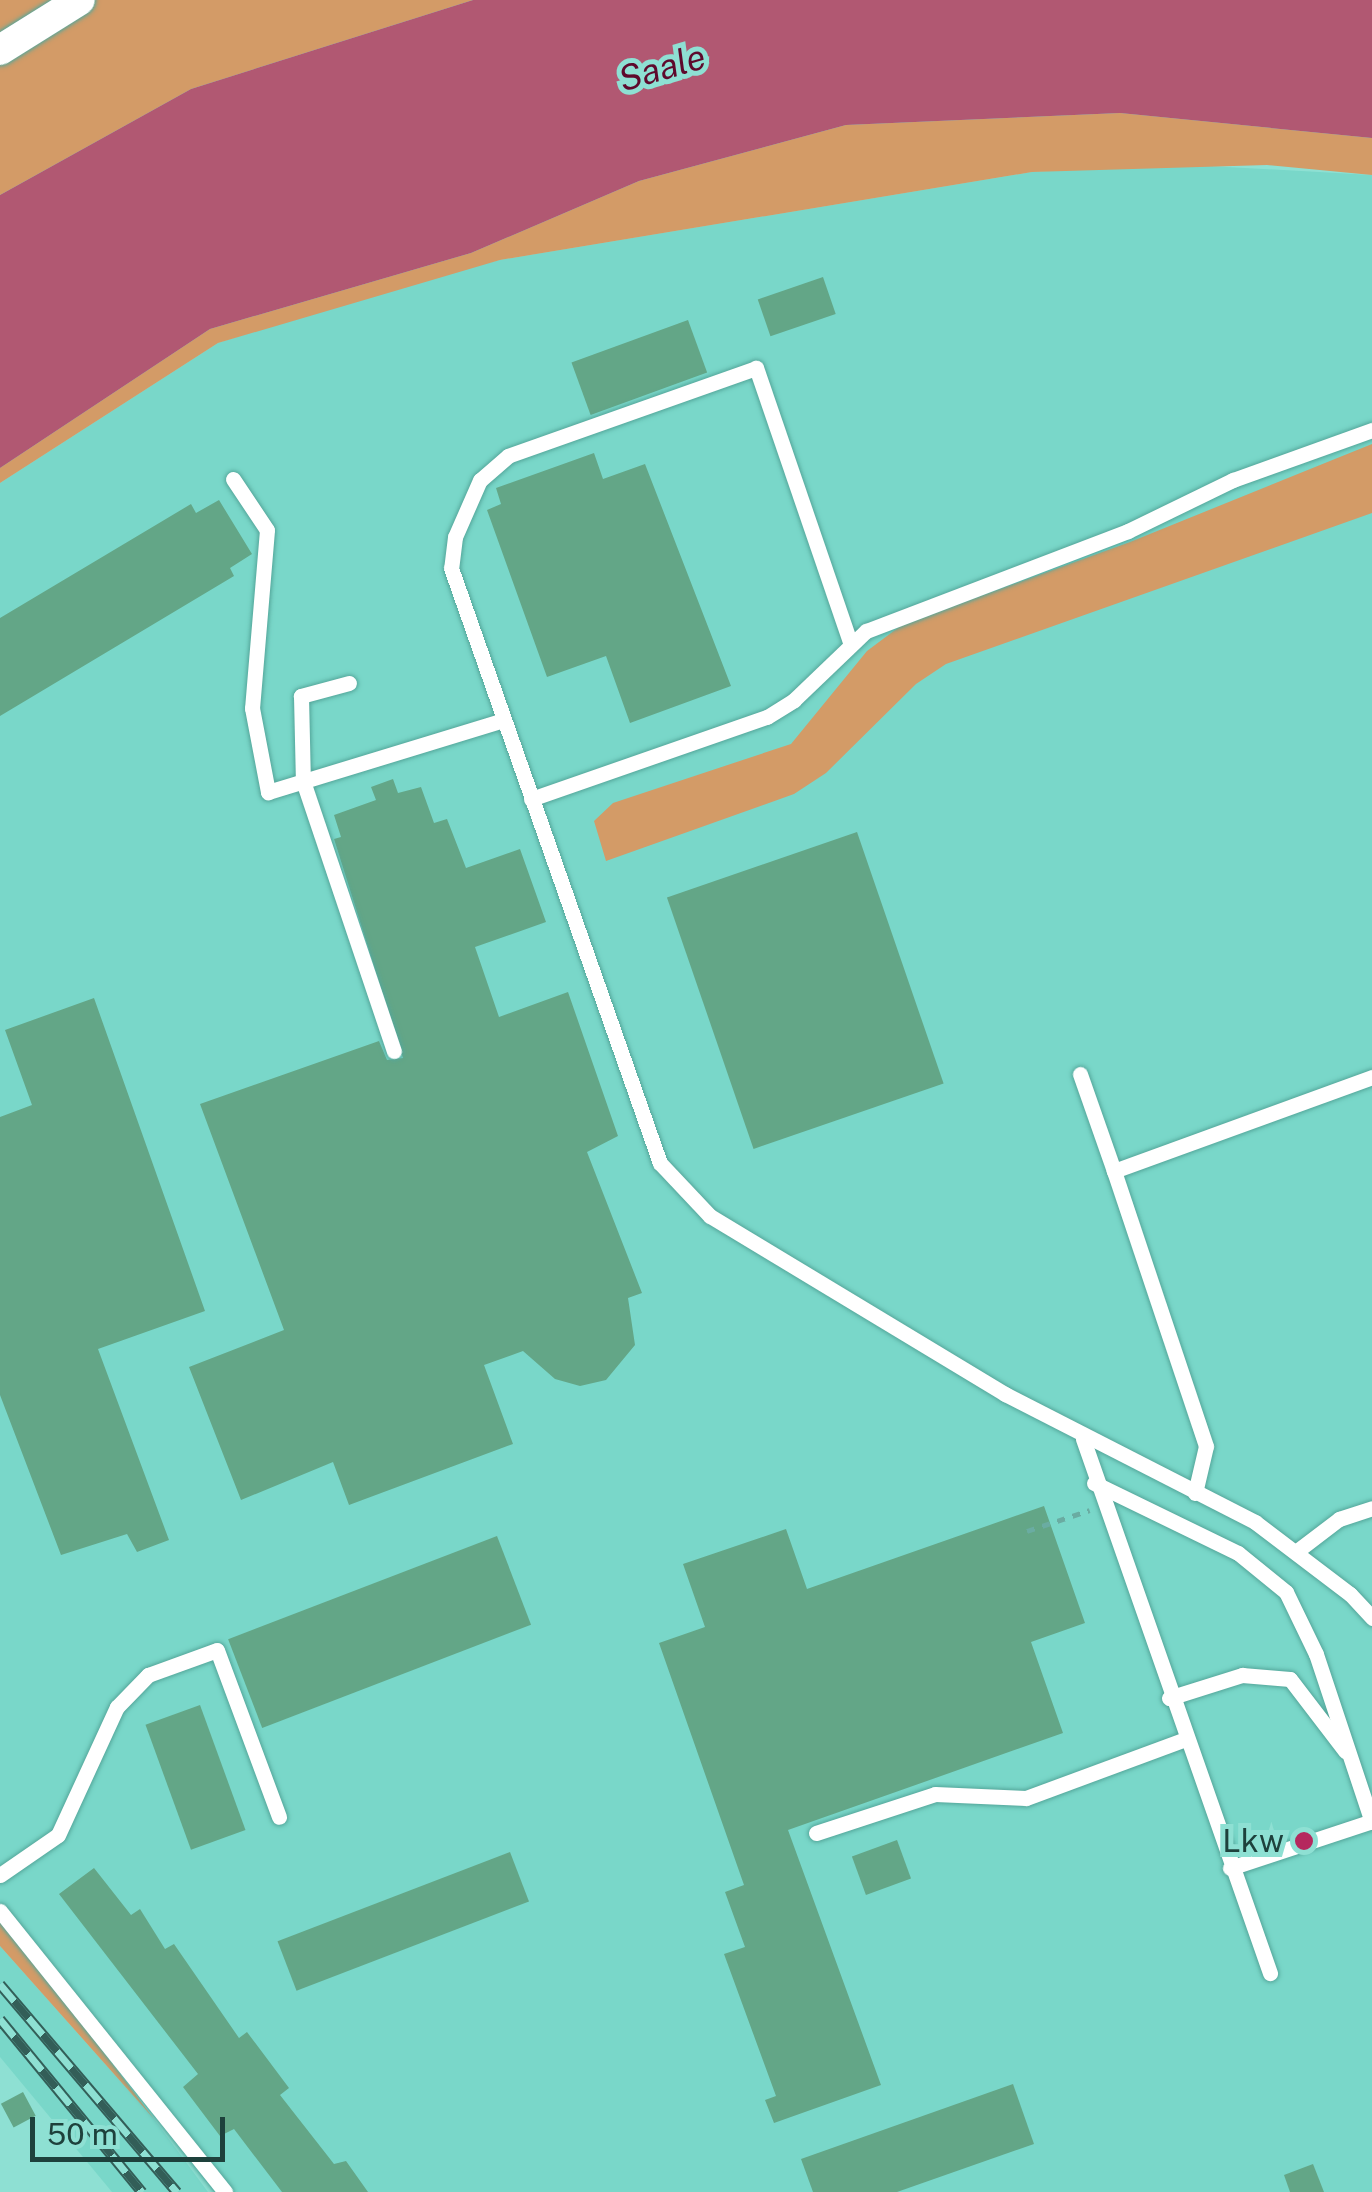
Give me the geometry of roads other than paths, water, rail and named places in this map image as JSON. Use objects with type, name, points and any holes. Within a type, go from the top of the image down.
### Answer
[{"type":"street","points":[[0,50],[80,0]]},
{"type":"lane","points":[[850,642],[756,368],[508,456],[480,480],[455,537],[451,568],[638,1115],[660,1163],[683,1194],[1083,1439],[1195,1493],[1297,1551],[1372,1618]]},
{"type":"lane","points":[[531,799],[767,717],[794,700],[850,642],[1128,531],[1233,480],[1372,430]]},
{"type":"lane","points":[[232,479],[267,530],[252,708],[268,792],[503,720]]},
{"type":"lane","points":[[349,683],[301,696],[303,781],[394,1051]]},
{"type":"lane","points":[[1080,1074],[1206,1446],[1195,1493]]},
{"type":"lane","points":[[1114,1170],[1372,1077]]},
{"type":"lane","points":[[1083,1439],[1094,1483],[1183,1740],[1270,1972]]},
{"type":"lane","points":[[1094,1483],[1238,1554],[1286,1592],[1354,1762],[1372,1821],[1230,1868]]},
{"type":"lane","points":[[1297,1551],[1339,1520],[1372,1508]]},
{"type":"lane","points":[[0,1875],[58,1835],[117,1707],[148,1675],[217,1650],[279,1817]]},
{"type":"lane","points":[[1169,1698],[1242,1675],[1290,1679],[1354,1762]]},
{"type":"lane","points":[[816,1834],[935,1794],[1026,1798],[1183,1740]]},
{"type":"lane","points":[[0,1912],[225,2192]]},
{"type":"water","name":"Saale","points":[[473,0],[1372,0],[1372,138],[1120,113],[846,125],[639,181],[471,253],[210,329],[0,468],[0,195],[191,89]]},
{"type":"railway","points":[[0,1984],[177,2192]]},
{"type":"railway","points":[[0,2019],[142,2192]]},
{"type":"place","name":"Lkw","points":[[1304,1841]]}]
